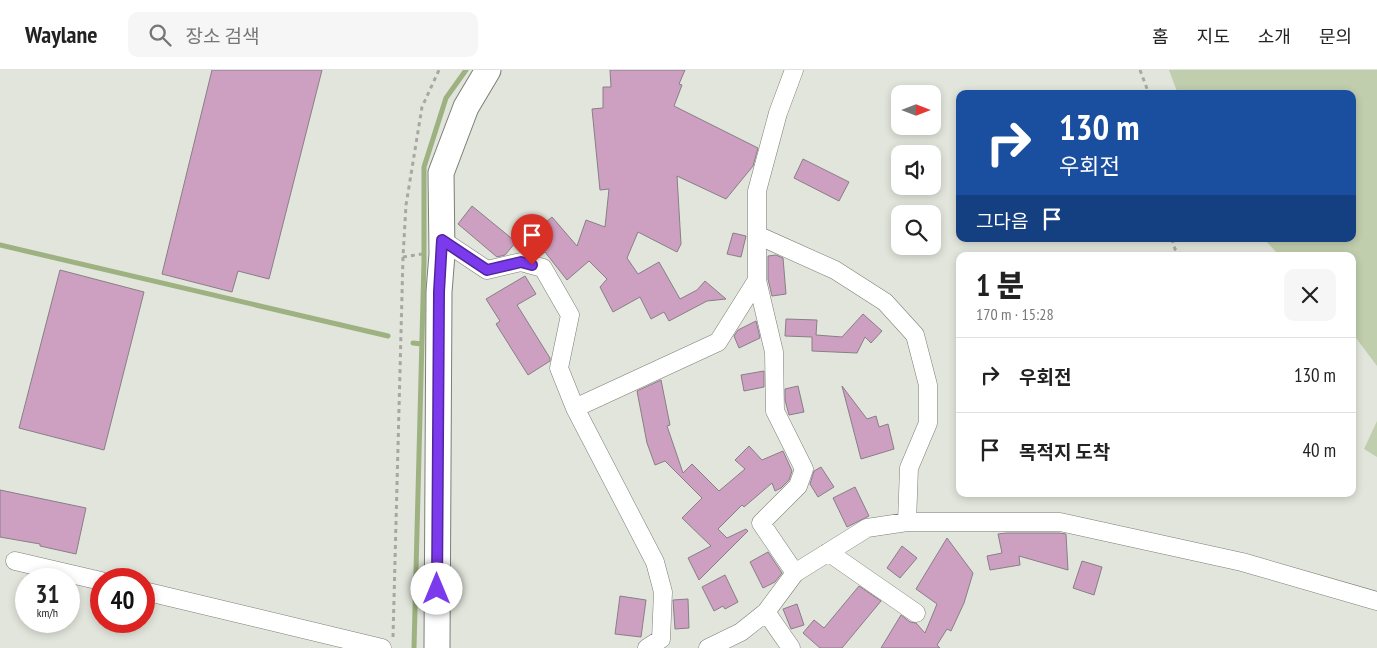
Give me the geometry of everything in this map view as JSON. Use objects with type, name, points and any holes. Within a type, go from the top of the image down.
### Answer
[{"type":"street","points":[[437,648],[439,292],[442,240],[441,173],[466,107],[488,70]]},
{"type":"street","points":[[794,70],[778,113],[757,191],[757,280],[774,352],[775,411],[804,469],[798,486],[761,523],[795,573]]},
{"type":"street","points":[[757,235],[835,270],[885,302],[915,335],[928,385],[928,423],[909,468],[908,522]]},
{"type":"street","points":[[442,240],[487,270],[521,262],[543,268],[570,315],[559,368],[575,408],[654,562],[663,592],[662,639],[646,648]]},
{"type":"street","points":[[575,408],[718,342],[757,280]]},
{"type":"street","points":[[708,648],[742,632],[766,612],[795,573],[828,552],[867,528],[908,522],[1060,522],[1242,562],[1377,601]]},
{"type":"street","points":[[828,552],[916,612]]},
{"type":"street","points":[[15,560],[90,578]]},
{"type":"street","points":[[155,593],[388,643]]},
{"type":"street","points":[[766,612],[791,648]]},
{"type":"path","points":[[388,643],[406,205],[422,107],[439,70]]},
{"type":"path","points":[[1140,70],[1148,90]]},
{"type":"path","points":[[403,257],[412,254]]},
{"type":"green space","points":[[1169,70],[1377,70],[1377,366],[1356,338],[1356,252],[1276,252],[1267,242],[1356,242],[1356,90],[1176,90]]},
{"type":"green space","points":[[1377,421],[1377,457],[1364,449]]},
{"type":"building","points":[[212,70],[322,70],[269,279],[238,271],[232,292],[162,274]]},
{"type":"building","points":[[610,70],[685,70],[679,84],[682,85],[674,106],[758,148],[753,166],[726,199],[677,176],[681,244],[677,252],[638,232],[627,258],[638,274],[659,262],[680,299],[697,290],[705,281],[726,299],[707,301],[669,321],[664,312],[651,319],[640,297],[613,312],[600,287],[607,279],[589,261],[567,280],[545,252],[540,256],[536,255],[524,241],[552,217],[577,246],[586,220],[605,227],[609,189],[600,190],[592,109],[603,108],[603,87],[611,87]]},
{"type":"building","points":[[803,159],[849,182],[839,201],[794,178]]},
{"type":"building","points":[[472,206],[516,242],[505,255],[497,257],[458,224]]},
{"type":"building","points":[[733,233],[746,236],[741,257],[727,254]]},
{"type":"building","points":[[776,255],[783,258],[786,294],[772,296],[768,279],[768,256]]},
{"type":"building","points":[[60,270],[144,292],[104,450],[19,428]]},
{"type":"building","points":[[525,276],[536,294],[517,305],[550,358],[550,361],[528,375],[496,324],[500,321],[486,299]]},
{"type":"building","points":[[863,314],[882,331],[871,343],[865,337],[857,353],[812,351],[812,337],[785,336],[786,319],[817,320],[816,335],[842,337]]},
{"type":"building","points":[[756,321],[760,338],[739,348],[734,336],[738,330]]},
{"type":"building","points":[[764,371],[764,387],[744,391],[741,375]]},
{"type":"building","points":[[661,380],[670,425],[667,426],[683,473],[692,464],[719,491],[745,469],[735,460],[749,446],[762,460],[783,451],[792,471],[789,480],[781,488],[775,491],[772,483],[744,507],[742,505],[718,529],[727,538],[746,529],[748,531],[699,580],[688,558],[711,546],[682,518],[702,498],[665,461],[655,465],[647,443],[637,391]]},
{"type":"building","points":[[798,386],[804,412],[789,415],[785,400],[785,389]]},
{"type":"building","points":[[842,386],[867,419],[876,416],[879,427],[888,424],[894,449],[861,459]]},
{"type":"building","points":[[821,467],[834,487],[818,497],[810,484],[814,471]]},
{"type":"building","points":[[855,487],[869,516],[847,527],[833,498]]},
{"type":"building","points":[[0,490],[86,508],[76,554],[40,546],[40,544],[0,537]]},
{"type":"building","points":[[998,534],[1066,534],[1068,570],[1019,556],[1020,565],[990,570],[987,556],[1002,553]]},
{"type":"building","points":[[947,538],[973,573],[964,603],[951,631],[947,629],[937,645],[940,648],[881,648],[901,615],[910,622],[916,623],[925,633],[937,604],[916,589]]},
{"type":"building","points":[[902,546],[917,558],[900,578],[887,568]]},
{"type":"building","points":[[768,552],[782,573],[775,582],[763,588],[750,562]]},
{"type":"building","points":[[1082,561],[1102,567],[1094,595],[1073,588]]},
{"type":"building","points":[[725,575],[738,602],[725,609],[723,606],[714,611],[702,587]]},
{"type":"building","points":[[859,586],[881,601],[842,648],[820,648],[803,633],[814,620],[824,628]]},
{"type":"building","points":[[620,596],[646,600],[641,637],[615,634]]},
{"type":"building","points":[[688,599],[689,628],[675,629],[673,600]]},
{"type":"building","points":[[797,604],[804,625],[791,629],[783,609]]},
{"type":"waterway","points":[[414,648],[424,261],[424,167],[446,98],[466,70]]},
{"type":"waterway","points":[[0,245],[388,336]]},
{"type":"waterway","points":[[413,343],[422,344]]},
{"type":"route","points":[[437,589],[439,292],[442,240],[487,270],[521,262],[532,265]]}]
